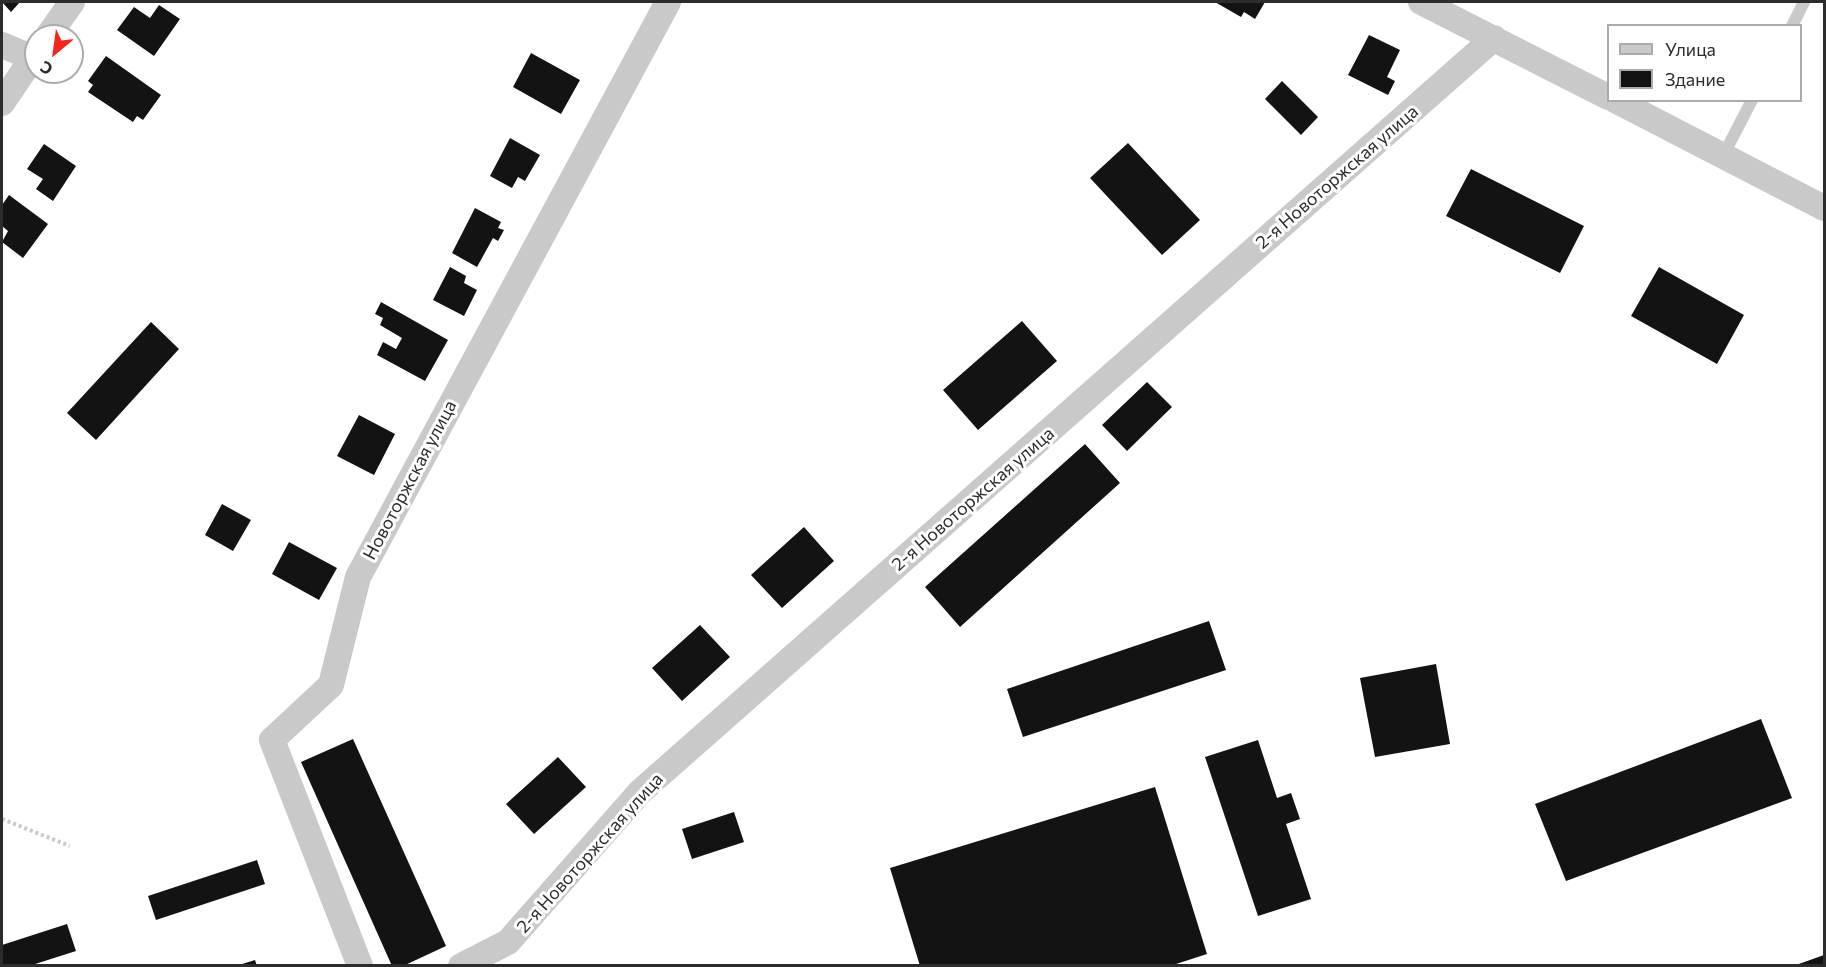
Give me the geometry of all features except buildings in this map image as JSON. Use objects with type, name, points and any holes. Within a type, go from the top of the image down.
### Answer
[{"type":"street","points":[[56,24],[72,2]]},
{"type":"street","name":"Новоторжская улица","points":[[360,966],[272,740],[330,684],[358,576],[668,2]]},
{"type":"street","points":[[1421,2],[1607,96]]},
{"type":"street","name":"2-я Новоторжская улица","points":[[462,966],[508,942],[640,792],[1494,38]]},
{"type":"street","points":[[2,45],[24,52]]},
{"type":"street","points":[[2,103],[24,70]]},
{"type":"street","points":[[1619,102],[1824,208]]},
{"type":"lane","points":[[1793,24],[1804,2]]},
{"type":"lane","points":[[1723,156],[1751,102]]},
{"type":"path","points":[[2,819],[70,846]]}]
